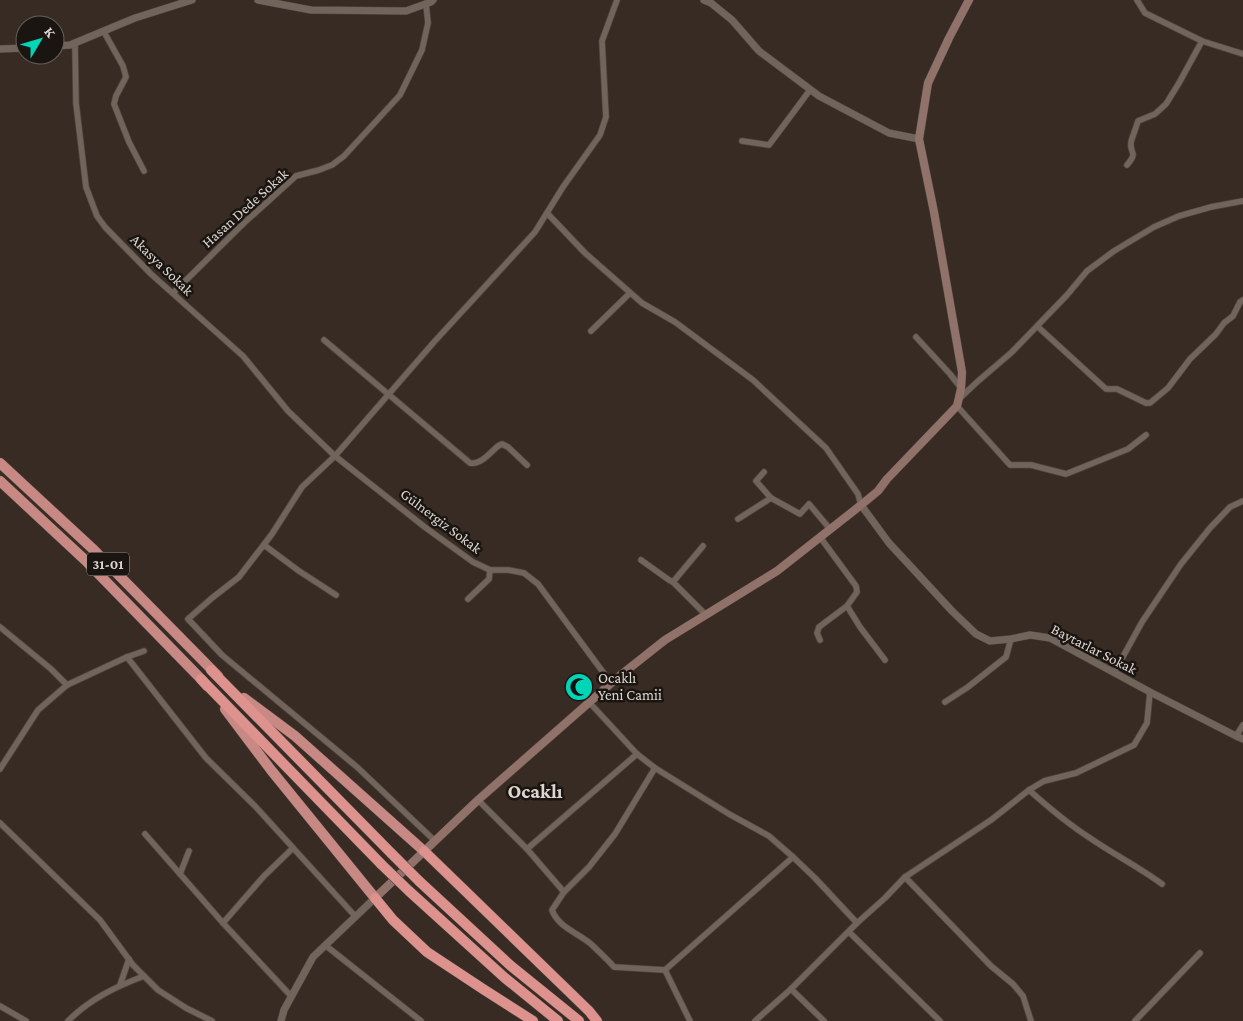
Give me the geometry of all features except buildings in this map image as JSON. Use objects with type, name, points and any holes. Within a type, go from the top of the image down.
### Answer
[{"type":"highway","name":"31-01","points":[[0,463],[94,550],[211,670],[255,707],[294,736],[424,851]]},
{"type":"highway","name":"31-01","points":[[0,481],[85,560],[201,679],[271,770],[375,898]]},
{"type":"highway","points":[[211,670],[419,881],[511,966],[579,1021]]},
{"type":"highway","points":[[201,679],[409,891],[505,978],[558,1021]]},
{"type":"highway","points":[[424,851],[598,1021]]},
{"type":"highway","points":[[375,898],[393,920],[427,952],[533,1021]]},
{"type":"main road","points":[[375,898],[478,800],[589,702],[665,640],[777,571],[878,491],[886,479],[958,403],[962,372],[934,212],[919,139],[928,83],[969,0]]},
{"type":"street","points":[[65,45],[75,44],[135,18],[192,0]]},
{"type":"street","points":[[258,0],[311,10],[406,11],[430,2]]},
{"type":"street","points":[[435,841],[356,767],[222,654],[188,619],[239,577],[272,534],[302,486],[335,456],[535,232],[600,135],[606,117],[602,41],[617,0]]},
{"type":"street","points":[[704,0],[711,3],[732,20],[759,51],[818,96],[889,133],[919,139]]},
{"type":"street","points":[[1137,0],[1145,13],[1202,41],[1243,54]]},
{"type":"street","name":"Hasan Dede Sokak","points":[[173,293],[244,223],[296,176],[332,165],[344,156],[400,95],[422,50],[430,2]]},
{"type":"street","points":[[104,32],[123,66],[126,76],[114,104],[128,142],[144,170]]},
{"type":"street","points":[[1127,166],[1132,159],[1133,153],[1130,145],[1138,121],[1155,114],[1166,104],[1202,41]]},
{"type":"street","name":"Akasya Sokak","points":[[75,44],[76,103],[86,187],[97,216],[105,227],[151,274],[243,356],[288,411],[335,456]]},
{"type":"street","points":[[0,49],[15,48]]},
{"type":"street","points":[[742,141],[769,145],[810,90]]},
{"type":"street","points":[[1146,435],[1128,449],[1066,474],[1031,465],[1010,465],[958,403],[976,382],[1012,352],[1087,272],[1114,251],[1154,227],[1179,216],[1243,200]]},
{"type":"street","points":[[546,213],[585,252],[642,303],[675,322],[753,380],[826,448],[858,494],[861,505]]},
{"type":"street","points":[[591,330],[630,292]]},
{"type":"street","points":[[1037,326],[1106,389],[1117,388],[1146,403],[1150,403],[1168,388],[1190,359],[1233,316],[1243,300]]},
{"type":"street","points":[[916,337],[961,389]]},
{"type":"street","points":[[324,340],[470,463],[479,462],[502,444],[508,447],[527,465]]},
{"type":"street","name":"Gülnergiz Sokak","points":[[335,456],[426,528],[473,562],[490,570],[508,570],[524,573],[538,584],[612,683]]},
{"type":"street","points":[[764,472],[756,481],[771,498],[800,514],[809,504],[830,529]]},
{"type":"street","points":[[738,519],[771,498]]},
{"type":"street","points":[[1114,673],[1142,622],[1181,564],[1210,528],[1230,508],[1243,501]]},
{"type":"street","name":"Baytarlar Sokak","points":[[861,505],[889,543],[976,634],[990,641],[1030,635],[1050,638],[1239,738]]},
{"type":"street","points":[[820,537],[856,586],[857,592],[847,606],[819,627],[817,633],[820,640]]},
{"type":"street","points":[[264,545],[336,596]]},
{"type":"street","points":[[674,582],[703,546]]},
{"type":"street","points":[[642,560],[674,582],[706,615]]},
{"type":"street","points":[[468,599],[489,579],[490,570]]},
{"type":"street","points":[[847,606],[885,660]]},
{"type":"street","points":[[0,627],[51,669],[67,685]]},
{"type":"street","points":[[944,702],[968,687],[1006,657],[1011,639]]},
{"type":"street","points":[[0,769],[38,710],[67,685],[144,651]]},
{"type":"street","points":[[127,657],[206,758],[255,806],[355,916]]},
{"type":"street","points":[[756,1021],[792,989],[857,923],[906,877],[991,820],[1029,790],[1044,781],[1076,773],[1134,745],[1147,723],[1150,692]]},
{"type":"street","points":[[589,702],[637,754],[655,768],[729,814],[769,836],[793,856],[857,923]]},
{"type":"street","points":[[1239,738],[1243,726]]},
{"type":"street","points":[[527,850],[637,754]]},
{"type":"street","points":[[655,768],[615,834],[589,867],[564,892],[552,910],[555,917],[568,929],[590,943],[614,967],[665,970],[793,856]]},
{"type":"street","points":[[1029,790],[1082,833],[1162,884]]},
{"type":"street","points":[[478,800],[527,850],[564,892]]},
{"type":"street","points":[[0,822],[100,920],[129,959],[158,990],[186,1008],[212,1021]]},
{"type":"street","points":[[145,834],[223,923],[291,996]]},
{"type":"street","points":[[223,923],[264,876],[293,848]]},
{"type":"street","points":[[180,874],[189,851]]},
{"type":"street","points":[[906,877],[991,966],[1013,984],[1023,996],[1031,1021]]},
{"type":"street","points":[[281,1021],[291,996],[313,958],[375,898]]},
{"type":"street","points":[[849,932],[940,1021]]},
{"type":"street","points":[[325,945],[421,1021]]},
{"type":"street","points":[[1135,1021],[1200,953]]},
{"type":"street","points":[[120,985],[129,959]]},
{"type":"street","points":[[665,970],[690,1021]]},
{"type":"street","points":[[68,1021],[96,998],[120,985],[144,976]]},
{"type":"street","points":[[792,989],[824,1021]]},
{"type":"street","points":[[0,1006],[26,1021]]},
{"type":"place","name":"Ocaklı Yeni Camii","points":[[579,687]]},
{"type":"district","name":"Ocaklı","points":[[535,791]]}]
